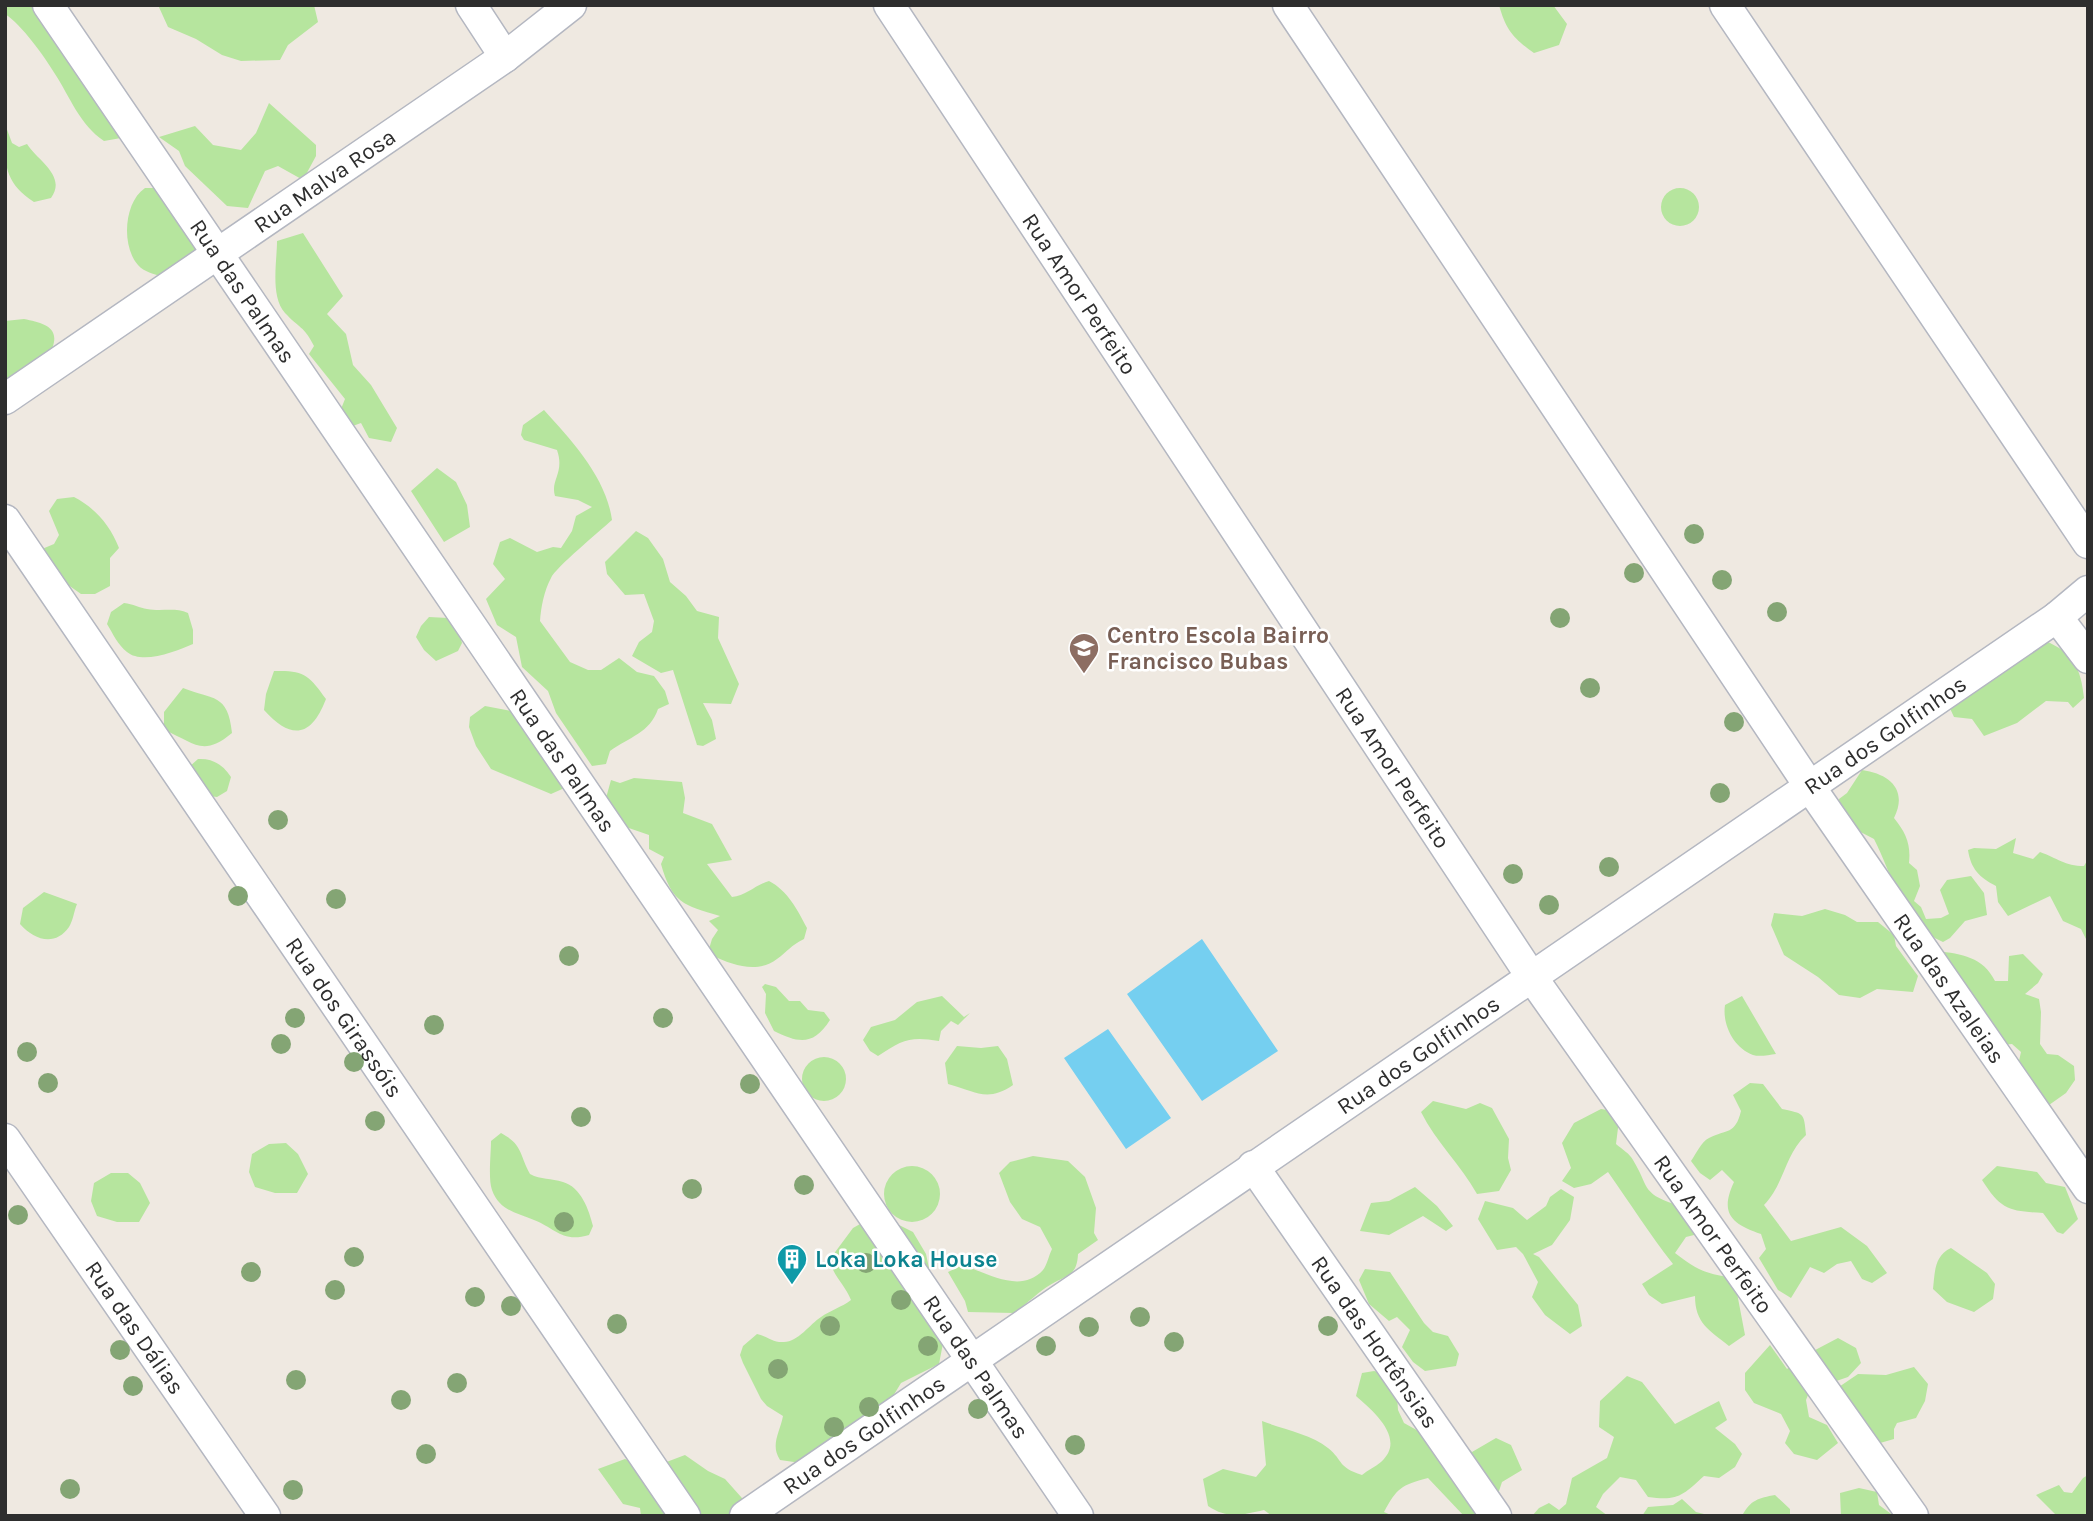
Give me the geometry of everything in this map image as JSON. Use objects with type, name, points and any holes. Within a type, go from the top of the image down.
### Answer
[{"type":"street","name":"Rua das Palmas","points":[[48,5],[1078,1516]]},
{"type":"street","points":[[471,5],[506,57]]},
{"type":"street","name":"Rua Malva Rosa","points":[[5,399],[506,57],[571,5]]},
{"type":"street","name":"Rua Amor Perfeito","points":[[889,5],[1531,976],[1913,1516]]},
{"type":"street","name":"Rua das Azaleias","points":[[1288,5],[1810,787],[2088,1188]]},
{"type":"street","points":[[1725,5],[2088,543]]},
{"type":"street","name":"Rua dos Girassóis","points":[[5,520],[685,1516]]},
{"type":"street","name":"Rua dos Golfinhos","points":[[745,1516],[2057,617],[2088,590]]},
{"type":"street","points":[[2057,617],[2088,658]]},
{"type":"street","name":"Rua das Dálias","points":[[5,1139],[265,1516]]},
{"type":"street","name":"Rua das Hortênsias","points":[[1254,1166],[1496,1516]]},
{"type":"green space","points":[[5,5],[63,5],[121,138],[104,141],[88,127],[39,50],[5,14]]},
{"type":"green space","points":[[158,5],[314,5],[318,22],[288,45],[280,60],[241,61],[222,55],[196,39],[168,27]]},
{"type":"green space","points":[[1499,5],[1553,5],[1567,24],[1559,45],[1534,53],[1511,33]]},
{"type":"green space","points":[[269,103],[316,145],[316,156],[303,180],[278,166],[265,171],[248,208],[227,206],[185,166],[179,151],[159,137],[195,126],[213,145],[241,150],[256,133]]},
{"type":"green space","points":[[5,124],[12,143],[19,147],[27,144],[49,169],[56,183],[51,198],[34,202],[23,194],[10,177],[5,159]]},
{"type":"green space","points":[[145,188],[158,188],[206,216],[193,263],[163,277],[140,267],[129,247],[129,214],[133,203]]},
{"type":"green space","points":[[1680,188],[1693,194],[1699,207],[1693,220],[1680,226],[1667,220],[1661,207],[1667,194]]},
{"type":"green space","points":[[303,233],[343,296],[327,314],[346,334],[353,365],[371,385],[397,428],[391,442],[369,438],[361,423],[350,427],[341,409],[345,399],[309,354],[314,346],[307,335],[280,306],[276,288],[277,241]]},
{"type":"green space","points":[[24,319],[43,324],[52,330],[52,349],[5,386],[5,321]]},
{"type":"green space","points":[[544,410],[595,474],[609,504],[612,520],[554,573],[545,594],[540,621],[570,662],[588,670],[601,670],[619,658],[637,672],[654,676],[665,691],[669,704],[658,709],[650,724],[638,734],[610,751],[606,764],[592,766],[556,713],[548,691],[522,667],[516,637],[497,625],[486,599],[505,579],[493,564],[500,542],[510,538],[537,552],[553,547],[561,548],[572,531],[576,516],[592,507],[578,500],[555,496],[554,485],[559,470],[557,450],[524,440],[521,435],[523,425]]},
{"type":"green space","points":[[437,468],[456,482],[467,505],[470,527],[444,542],[411,491]]},
{"type":"green space","points":[[74,497],[89,506],[101,518],[119,548],[110,558],[110,586],[95,594],[81,594],[44,568],[42,549],[54,544],[59,535],[49,511],[57,499]]},
{"type":"green space","points":[[636,531],[648,538],[663,559],[670,582],[686,596],[697,611],[719,617],[718,638],[739,684],[731,704],[703,703],[712,720],[716,739],[703,746],[697,745],[673,670],[661,673],[632,656],[639,642],[652,632],[654,621],[644,594],[625,595],[607,574],[605,562]]},
{"type":"green space","points":[[124,603],[147,609],[188,613],[193,630],[193,644],[150,657],[134,656],[127,652],[107,624],[111,612]]},
{"type":"green space","points":[[429,617],[448,618],[458,627],[462,643],[458,651],[436,661],[424,650],[416,637]]},
{"type":"green space","points":[[2045,641],[2069,656],[2078,670],[2084,698],[2073,708],[2068,702],[2046,701],[2017,723],[1984,736],[1972,719],[1954,717],[1947,702]]},
{"type":"green space","points":[[274,671],[305,676],[326,699],[320,712],[307,728],[292,730],[274,720],[264,710]]},
{"type":"green space","points":[[183,688],[223,704],[232,733],[222,741],[205,746],[191,743],[164,730],[164,712]]},
{"type":"green space","points":[[485,706],[521,713],[569,786],[551,794],[491,769],[476,746],[469,727],[470,717]]},
{"type":"green space","points":[[198,759],[213,761],[225,769],[231,777],[227,791],[217,797],[202,795],[188,768]]},
{"type":"green space","points":[[1862,770],[1881,775],[1894,785],[1899,799],[1894,818],[1907,839],[1909,863],[1917,870],[1920,886],[1914,901],[1921,907],[1926,919],[1941,918],[1949,914],[1940,890],[1947,880],[1971,876],[1984,893],[1987,915],[1965,921],[1943,942],[1918,924],[1900,897],[1874,839],[1849,826],[1840,817],[1839,799],[1847,793]]},
{"type":"green space","points":[[634,778],[682,782],[685,798],[683,813],[712,824],[732,860],[707,864],[732,897],[742,895],[769,881],[782,890],[796,907],[807,928],[804,939],[777,959],[761,966],[745,967],[713,956],[709,949],[718,930],[709,921],[720,916],[688,905],[675,895],[661,864],[664,857],[649,849],[649,835],[623,826],[606,798],[611,780],[620,783]]},
{"type":"green space","points":[[2016,838],[2013,853],[2033,859],[2040,852],[2066,863],[2084,866],[2088,859],[2088,943],[2081,929],[2063,921],[2050,896],[2008,916],[1998,902],[1996,886],[1980,876],[1971,862],[1968,850],[1996,849]]},
{"type":"green space","points":[[44,892],[77,904],[69,927],[51,939],[38,937],[20,924],[23,908]]},
{"type":"green space","points":[[1825,909],[1857,922],[1878,922],[1894,935],[1896,946],[1918,976],[1913,992],[1877,989],[1860,998],[1839,995],[1818,977],[1784,955],[1771,925],[1774,913],[1802,916]]},
{"type":"green space","points":[[1937,951],[1971,958],[1984,967],[1995,981],[2008,981],[2009,956],[2023,954],[2043,974],[2038,983],[2025,994],[2039,999],[2040,1044],[2047,1054],[2058,1055],[2074,1066],[2075,1080],[2066,1093],[2049,1105],[2038,1095],[2017,1070],[2021,1052],[2012,1044],[2002,1045]]},
{"type":"green space","points":[[765,984],[776,987],[789,1001],[800,1001],[808,1010],[824,1012],[830,1020],[818,1034],[806,1040],[791,1038],[774,1031],[765,1013],[766,994],[762,987]]},
{"type":"green space","points":[[942,996],[964,1017],[970,1013],[958,1025],[951,1021],[941,1031],[939,1041],[907,1041],[878,1056],[870,1051],[863,1040],[871,1027],[895,1020],[917,1002]]},
{"type":"green space","points":[[1742,996],[1776,1054],[1753,1055],[1740,1047],[1731,1035],[1725,1020],[1725,1005]]},
{"type":"green space","points":[[957,1046],[998,1046],[1007,1059],[1013,1085],[996,1093],[981,1094],[948,1084],[945,1063]]},
{"type":"green space","points":[[824,1057],[840,1063],[846,1079],[840,1095],[824,1101],[808,1095],[802,1079],[808,1063]]},
{"type":"green space","points":[[1750,1083],[1763,1084],[1782,1109],[1802,1115],[1806,1135],[1793,1151],[1776,1188],[1764,1205],[1791,1241],[1841,1227],[1867,1246],[1887,1273],[1872,1283],[1862,1279],[1851,1261],[1837,1264],[1824,1273],[1810,1267],[1791,1298],[1778,1290],[1759,1258],[1766,1249],[1761,1234],[1736,1222],[1728,1210],[1734,1182],[1722,1170],[1710,1180],[1700,1173],[1691,1161],[1706,1140],[1733,1128],[1741,1111],[1733,1095]]},
{"type":"green space","points":[[1433,1101],[1466,1109],[1480,1103],[1492,1108],[1509,1139],[1508,1158],[1511,1170],[1499,1191],[1477,1194],[1421,1112]]},
{"type":"green space","points":[[1601,1109],[1620,1112],[1616,1144],[1632,1158],[1647,1188],[1656,1196],[1674,1204],[1682,1197],[1698,1234],[1686,1237],[1675,1253],[1700,1270],[1729,1277],[1737,1293],[1745,1335],[1729,1346],[1704,1325],[1698,1313],[1695,1296],[1662,1304],[1649,1295],[1642,1284],[1673,1264],[1608,1172],[1591,1184],[1574,1188],[1562,1181],[1571,1168],[1562,1143],[1574,1123]]},
{"type":"green space","points":[[501,1133],[517,1146],[530,1174],[563,1182],[575,1189],[586,1206],[593,1226],[589,1235],[572,1237],[559,1234],[541,1223],[509,1210],[499,1202],[492,1190],[490,1166],[491,1141]]},
{"type":"green space","points":[[286,1143],[298,1154],[308,1174],[297,1193],[275,1193],[255,1187],[249,1172],[252,1154],[269,1144]]},
{"type":"green space","points":[[1033,1156],[1068,1161],[1085,1177],[1096,1208],[1094,1233],[1098,1240],[1078,1254],[1070,1274],[1046,1288],[1014,1313],[968,1312],[965,1301],[948,1272],[963,1265],[1004,1280],[1025,1281],[1043,1270],[1047,1263],[1052,1249],[1040,1227],[1022,1219],[1010,1202],[999,1173],[1010,1162]]},
{"type":"green space","points":[[906,1166],[918,1166],[928,1170],[936,1178],[940,1194],[936,1210],[928,1218],[918,1222],[906,1222],[896,1218],[888,1210],[884,1200],[884,1188],[888,1178],[896,1170]]},
{"type":"green space","points":[[1997,1166],[2037,1172],[2046,1183],[2065,1187],[2078,1219],[2063,1234],[2057,1232],[2043,1213],[2007,1207],[1995,1198],[1982,1180]]},
{"type":"green space","points":[[111,1173],[128,1173],[140,1183],[150,1203],[139,1222],[117,1222],[97,1216],[91,1201],[94,1183]]},
{"type":"green space","points":[[1415,1187],[1437,1206],[1453,1226],[1446,1231],[1423,1216],[1389,1235],[1360,1231],[1371,1203],[1389,1201]]},
{"type":"green space","points":[[1561,1189],[1574,1197],[1570,1220],[1552,1245],[1533,1254],[1539,1257],[1578,1305],[1582,1326],[1570,1334],[1545,1315],[1532,1297],[1538,1282],[1523,1254],[1516,1247],[1497,1250],[1478,1219],[1485,1201],[1513,1208],[1527,1220],[1546,1206],[1550,1197]]},
{"type":"green space","points":[[869,1219],[897,1224],[913,1232],[926,1254],[944,1338],[939,1364],[901,1383],[887,1406],[855,1422],[843,1436],[808,1464],[780,1460],[776,1444],[783,1416],[761,1399],[740,1355],[743,1346],[757,1334],[777,1341],[789,1341],[821,1317],[851,1300],[833,1270],[830,1259],[853,1228]]},
{"type":"green space","points":[[1951,1248],[1987,1273],[1995,1284],[1993,1299],[1974,1312],[1947,1302],[1933,1289],[1938,1260]]},
{"type":"green space","points":[[1365,1269],[1390,1272],[1424,1323],[1433,1332],[1448,1336],[1459,1354],[1456,1366],[1425,1371],[1413,1362],[1402,1347],[1410,1330],[1397,1317],[1389,1321],[1369,1304],[1359,1280]]},
{"type":"green space","points":[[1838,1338],[1856,1348],[1861,1363],[1848,1377],[1810,1390],[1806,1400],[1809,1417],[1827,1425],[1838,1443],[1817,1460],[1794,1454],[1785,1443],[1790,1431],[1781,1414],[1754,1403],[1745,1390],[1745,1373],[1770,1345],[1787,1369],[1800,1358]]},
{"type":"green space","points":[[1914,1367],[1928,1384],[1925,1401],[1916,1418],[1897,1423],[1894,1439],[1873,1445],[1833,1391],[1858,1374],[1886,1375]]},
{"type":"green space","points":[[1374,1371],[1390,1375],[1397,1395],[1398,1410],[1404,1423],[1431,1438],[1461,1442],[1472,1452],[1496,1438],[1511,1445],[1522,1470],[1502,1482],[1498,1494],[1480,1514],[1464,1516],[1428,1478],[1412,1483],[1397,1493],[1384,1512],[1393,1516],[1272,1516],[1264,1510],[1235,1515],[1222,1513],[1208,1506],[1203,1479],[1223,1469],[1256,1477],[1266,1465],[1262,1421],[1321,1443],[1344,1466],[1362,1475],[1381,1462],[1388,1453],[1389,1435],[1378,1417],[1356,1396],[1362,1373]]},
{"type":"green space","points":[[1627,1376],[1642,1382],[1675,1424],[1719,1401],[1727,1420],[1715,1428],[1735,1444],[1742,1454],[1735,1467],[1719,1478],[1704,1476],[1679,1496],[1666,1498],[1648,1497],[1636,1480],[1620,1477],[1603,1494],[1596,1507],[1608,1516],[1532,1516],[1539,1508],[1549,1503],[1559,1510],[1566,1504],[1572,1478],[1607,1458],[1614,1437],[1599,1427],[1600,1401]]},
{"type":"green space","points":[[685,1455],[725,1479],[758,1516],[641,1516],[640,1508],[623,1504],[598,1469],[625,1459],[648,1469]]},
{"type":"green space","points":[[2088,1475],[2088,1516],[2057,1516],[2036,1495],[2059,1485],[2064,1492],[2072,1493]]},
{"type":"green space","points":[[1859,1488],[1877,1492],[1879,1505],[1894,1516],[1841,1516],[1840,1493]]},
{"type":"green space","points":[[1775,1495],[1790,1509],[1790,1516],[1742,1516],[1748,1506],[1764,1497]]},
{"type":"green space","points":[[1682,1499],[1696,1512],[1712,1516],[1642,1516],[1648,1507],[1673,1505]]},
{"type":"water","points":[[1202,939],[1278,1051],[1202,1101],[1127,994]]},
{"type":"water","points":[[1108,1029],[1171,1118],[1126,1149],[1064,1058]]},
{"type":"place","name":"Centro Escola Bairro Francisco Bubas","points":[[1084,675]]},
{"type":"place","name":"Loka Loka House","points":[[792,1286]]}]
